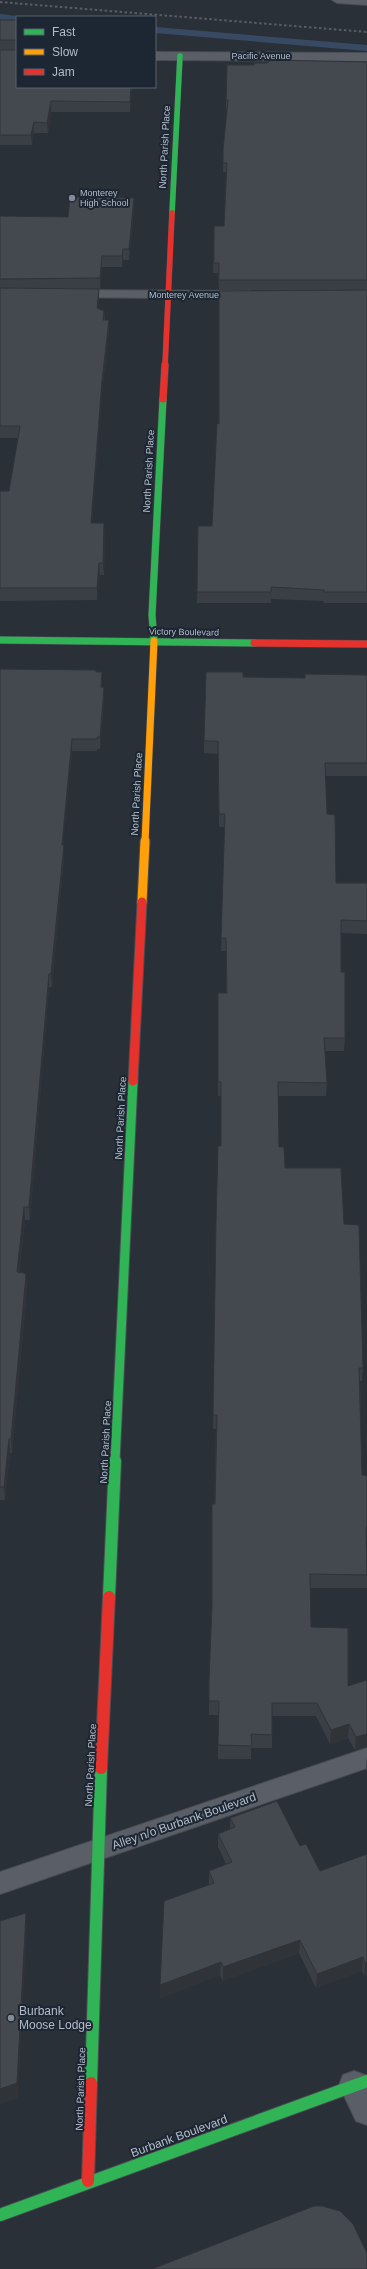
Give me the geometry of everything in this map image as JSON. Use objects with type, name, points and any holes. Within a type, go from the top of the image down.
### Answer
[{"type":"street","name":"Pacific Avenue","points":[[156,56],[367,57]]},
{"type":"street","name":"North Parish Place","points":[[88,2181],[97,1850],[154,642],[152,615],[180,56]]},
{"type":"street","name":"Monterey Avenue","points":[[56,294],[263,295]]},
{"type":"street","name":"Victory Boulevard","points":[[0,640],[367,644]]},
{"type":"street","name":"Burbank Boulevard","points":[[0,2215],[88,2181],[363,2092]]},
{"type":"lane","points":[[337,0],[367,2]]},
{"type":"lane","name":"Alley n/o Burbank Boulevard","points":[[0,1883],[367,1758]]},
{"type":"building","points":[[0,20],[16,20],[16,40],[0,40]]},
{"type":"building","points":[[0,50],[16,50],[16,88],[131,88],[130,102],[51,101],[47,123],[34,122],[31,135],[0,135]]},
{"type":"building","points":[[271,60],[367,62],[367,280],[219,280],[219,263],[214,263],[214,226],[224,226],[227,163],[223,163],[223,150],[228,100],[226,100],[227,65],[254,65],[254,63],[267,63]]},
{"type":"building","points":[[70,197],[134,198],[129,249],[123,249],[122,256],[102,256],[100,278],[0,279],[0,216],[68,217]]},
{"type":"building","points":[[0,288],[99,289],[97,308],[104,311],[103,320],[109,320],[102,381],[91,523],[104,523],[103,563],[99,563],[97,588],[0,588],[0,491],[9,491],[20,426],[0,426]]},
{"type":"building","points":[[367,290],[367,592],[324,592],[324,590],[271,587],[271,592],[197,592],[198,526],[212,526],[217,423],[219,424],[219,291]]},
{"type":"building","points":[[0,669],[96,670],[96,672],[102,672],[101,687],[104,688],[100,737],[97,737],[97,739],[72,739],[62,845],[64,845],[51,974],[49,974],[29,1207],[24,1207],[17,1272],[24,1273],[26,1275],[11,1439],[9,1439],[4,1487],[0,1487]]},
{"type":"building","points":[[206,672],[243,672],[243,677],[305,678],[305,674],[367,675],[367,763],[325,763],[327,814],[335,815],[336,883],[367,883],[367,921],[341,920],[341,972],[345,972],[345,1038],[324,1038],[327,1083],[278,1082],[279,1147],[284,1147],[285,1168],[341,1168],[344,1224],[359,1225],[363,1368],[359,1368],[362,1475],[367,1476],[367,1575],[310,1574],[311,1627],[348,1628],[348,1686],[367,1680],[367,1734],[356,1737],[349,1724],[331,1730],[317,1703],[272,1703],[272,1735],[251,1734],[252,1746],[218,1745],[219,1701],[209,1701],[212,1605],[212,1504],[215,1504],[217,1415],[213,1415],[216,1221],[218,1146],[221,1146],[221,1082],[218,1082],[218,993],[227,993],[226,938],[221,938],[225,814],[219,814],[218,741],[204,741]]},
{"type":"building","points":[[277,1801],[300,1846],[306,1844],[320,1871],[367,1854],[367,1962],[365,1963],[363,1957],[317,1974],[300,1940],[223,1967],[221,1962],[160,1985],[164,1901],[214,1883],[209,1871],[232,1862],[218,1834],[235,1827],[230,1818]]},
{"type":"building","name":"Burbank Moose Lodge","points":[[26,1913],[17,2083],[0,2089],[0,1921]]},
{"type":"building","points":[[314,2206],[322,2206],[340,2211],[353,2224],[367,2253],[367,2269],[152,2269]]},
{"type":"waterway","points":[[0,17],[16,19]]},
{"type":"waterway","points":[[156,30],[367,48]]},
{"type":"railway","points":[[0,2],[367,32]]},
{"type":"traffic: fast","points":[[172,213],[180,56]]},
{"type":"traffic: fast","points":[[154,641],[152,615],[163,399]]},
{"type":"traffic: fast","points":[[0,640],[254,643]]},
{"type":"traffic: fast","points":[[109,1597],[133,1081]]},
{"type":"traffic: fast","points":[[91,2083],[101,1768]]},
{"type":"traffic: fast","points":[[0,2215],[367,2081]]},
{"type":"traffic: slow","points":[[142,902],[154,641]]},
{"type":"traffic: jam","points":[[163,399],[172,213]]},
{"type":"traffic: jam","points":[[254,643],[367,644]]},
{"type":"traffic: jam","points":[[133,1081],[142,902]]},
{"type":"traffic: jam","points":[[101,1768],[109,1597]]},
{"type":"traffic: jam","points":[[88,2181],[91,2083]]},
{"type":"place","name":"Monterey High School","points":[[72,198]]},
{"type":"place","name":"Burbank Moose Lodge","points":[[11,2018]]}]
